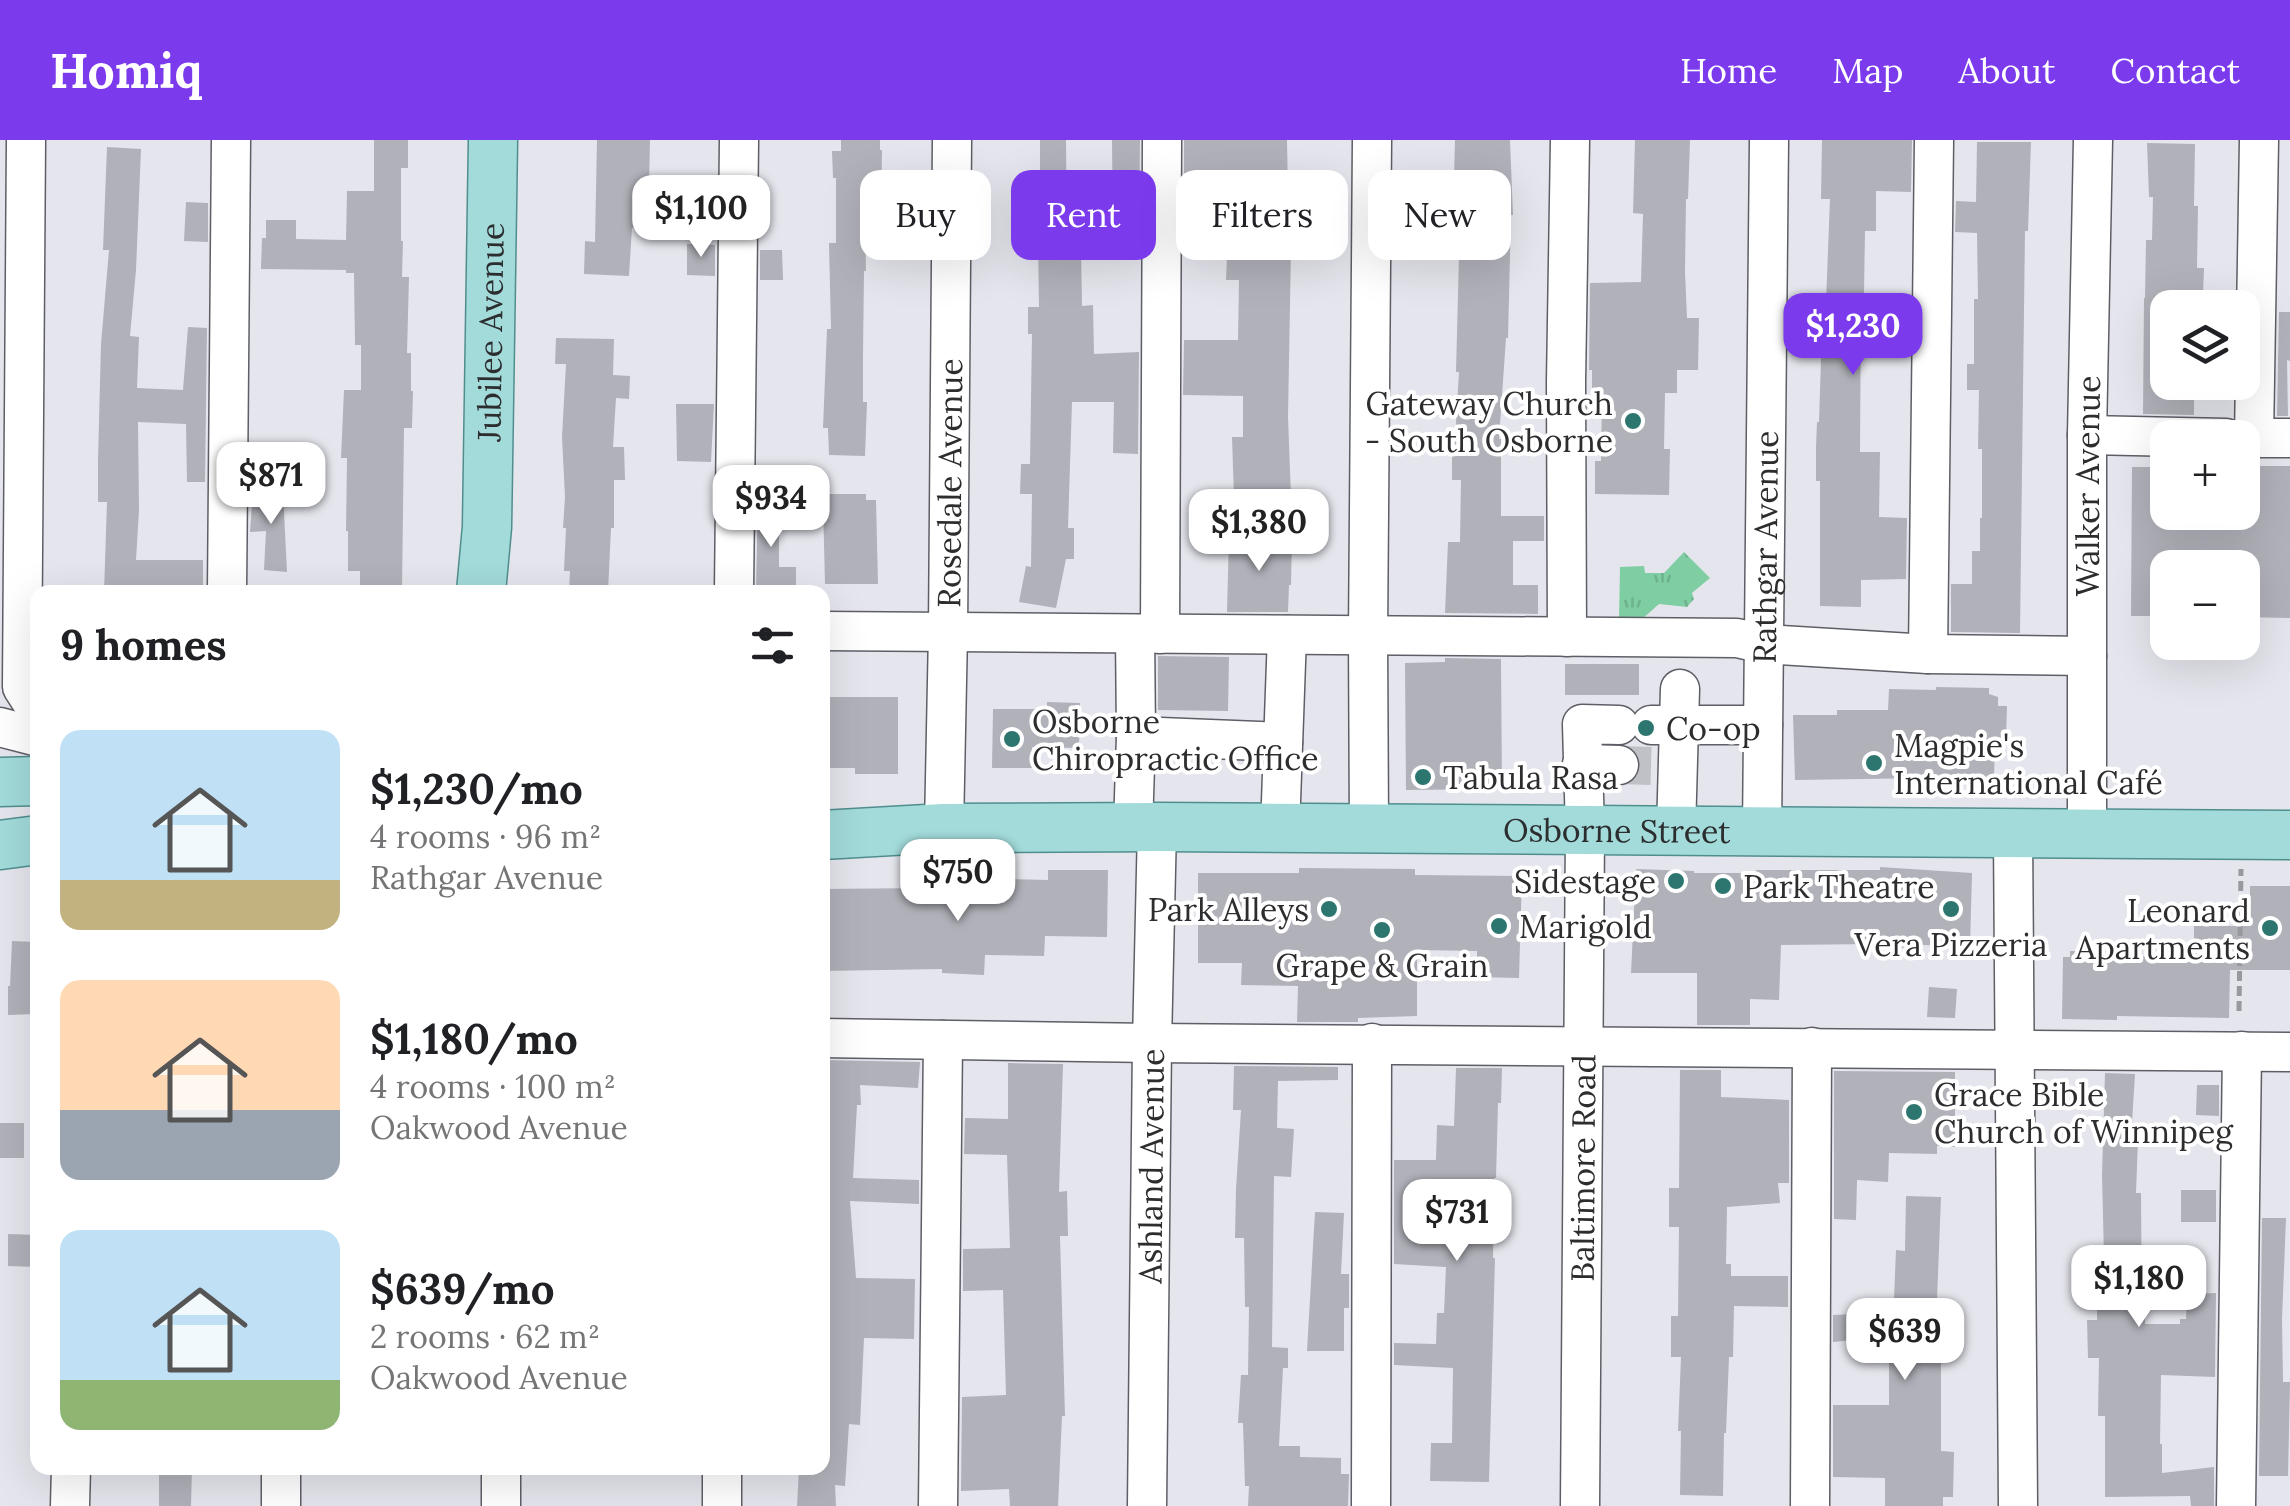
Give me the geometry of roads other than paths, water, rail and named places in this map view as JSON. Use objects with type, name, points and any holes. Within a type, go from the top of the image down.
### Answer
[{"type":"main road","name":"Jubilee Avenue","points":[[482,585],[487,527],[493,140]]},
{"type":"main road","name":"Jubilee Avenue","points":[[487,527],[491,585]]},
{"type":"main road","points":[[0,782],[30,781]]},
{"type":"main road","name":"Osborne Street","points":[[830,814],[944,828]]},
{"type":"main road","name":"Osborne Street","points":[[830,835],[944,828],[1145,827],[2290,836]]},
{"type":"main road","points":[[0,845],[30,841]]},
{"type":"street","points":[[0,717],[30,699],[26,140]]},
{"type":"street","points":[[227,585],[230,140]]},
{"type":"street","points":[[734,585],[739,140]]},
{"type":"street","name":"Rosedale Avenue","points":[[944,828],[952,140]]},
{"type":"street","name":"Ashland Avenue","points":[[1147,1506],[1152,1043],[1145,827],[1136,736],[1148,634],[1162,140]]},
{"type":"street","points":[[1369,829],[1372,140]]},
{"type":"street","points":[[1567,637],[1570,140]]},
{"type":"street","name":"Rathgar Avenue","points":[[1762,832],[1769,140]]},
{"type":"street","points":[[1928,654],[1934,140]]},
{"type":"street","name":"Walker Avenue","points":[[2086,834],[2087,435],[2093,140]]},
{"type":"street","points":[[2253,420],[2258,140]]},
{"type":"street","points":[[2087,435],[2150,436]]},
{"type":"street","points":[[830,631],[1737,638],[1764,644],[1928,654],[2087,656]]},
{"type":"street","points":[[1280,828],[1287,635]]},
{"type":"street","points":[[1676,832],[1633,766],[1582,724],[1657,716],[1763,725]]},
{"type":"street","points":[[1633,766],[1657,716]]},
{"type":"street","points":[[0,727],[30,734]]},
{"type":"street","points":[[1136,736],[1283,742]]},
{"type":"street","name":"Baltimore Road","points":[[1580,1506],[1584,831],[1633,766]]},
{"type":"street","points":[[2013,834],[2018,1506]]},
{"type":"street","points":[[830,1038],[2290,1052]]},
{"type":"street","points":[[938,1506],[943,1040]]},
{"type":"street","points":[[1371,1506],[1372,1043]]},
{"type":"street","points":[[1810,1506],[1812,1047]]},
{"type":"street","points":[[2236,1506],[2242,1051]]},
{"type":"street","points":[[70,1506],[71,1475]]},
{"type":"street","points":[[280,1506],[281,1475]]},
{"type":"street","points":[[501,1506],[502,1475]]},
{"type":"street","points":[[722,1475],[722,1506]]},
{"type":"tunnel","points":[[1619,765],[1651,766]]},
{"type":"place","name":"Gateway Church - South Osborne","points":[[1633,421]]},
{"type":"place","name":"Co-op","points":[[1646,728]]},
{"type":"place","name":"Osborne Chiropractic Office","points":[[1012,739]]},
{"type":"place","name":"Magpie's International Café","points":[[1874,763]]},
{"type":"place","name":"Tabula Rasa","points":[[1423,777]]},
{"type":"place","name":"Sidestage","points":[[1676,881]]},
{"type":"place","name":"Park Theatre","points":[[1723,886]]},
{"type":"place","name":"Park Alleys","points":[[1329,909]]},
{"type":"place","name":"Vera Pizzeria","points":[[1951,909]]},
{"type":"place","name":"Marigold","points":[[1499,926]]},
{"type":"place","name":"Leonard Apartments","points":[[2270,928]]},
{"type":"place","name":"Grape & Grain","points":[[1382,930]]},
{"type":"place","name":"Grace Bible Church of Winnipeg","points":[[1914,1112]]}]
